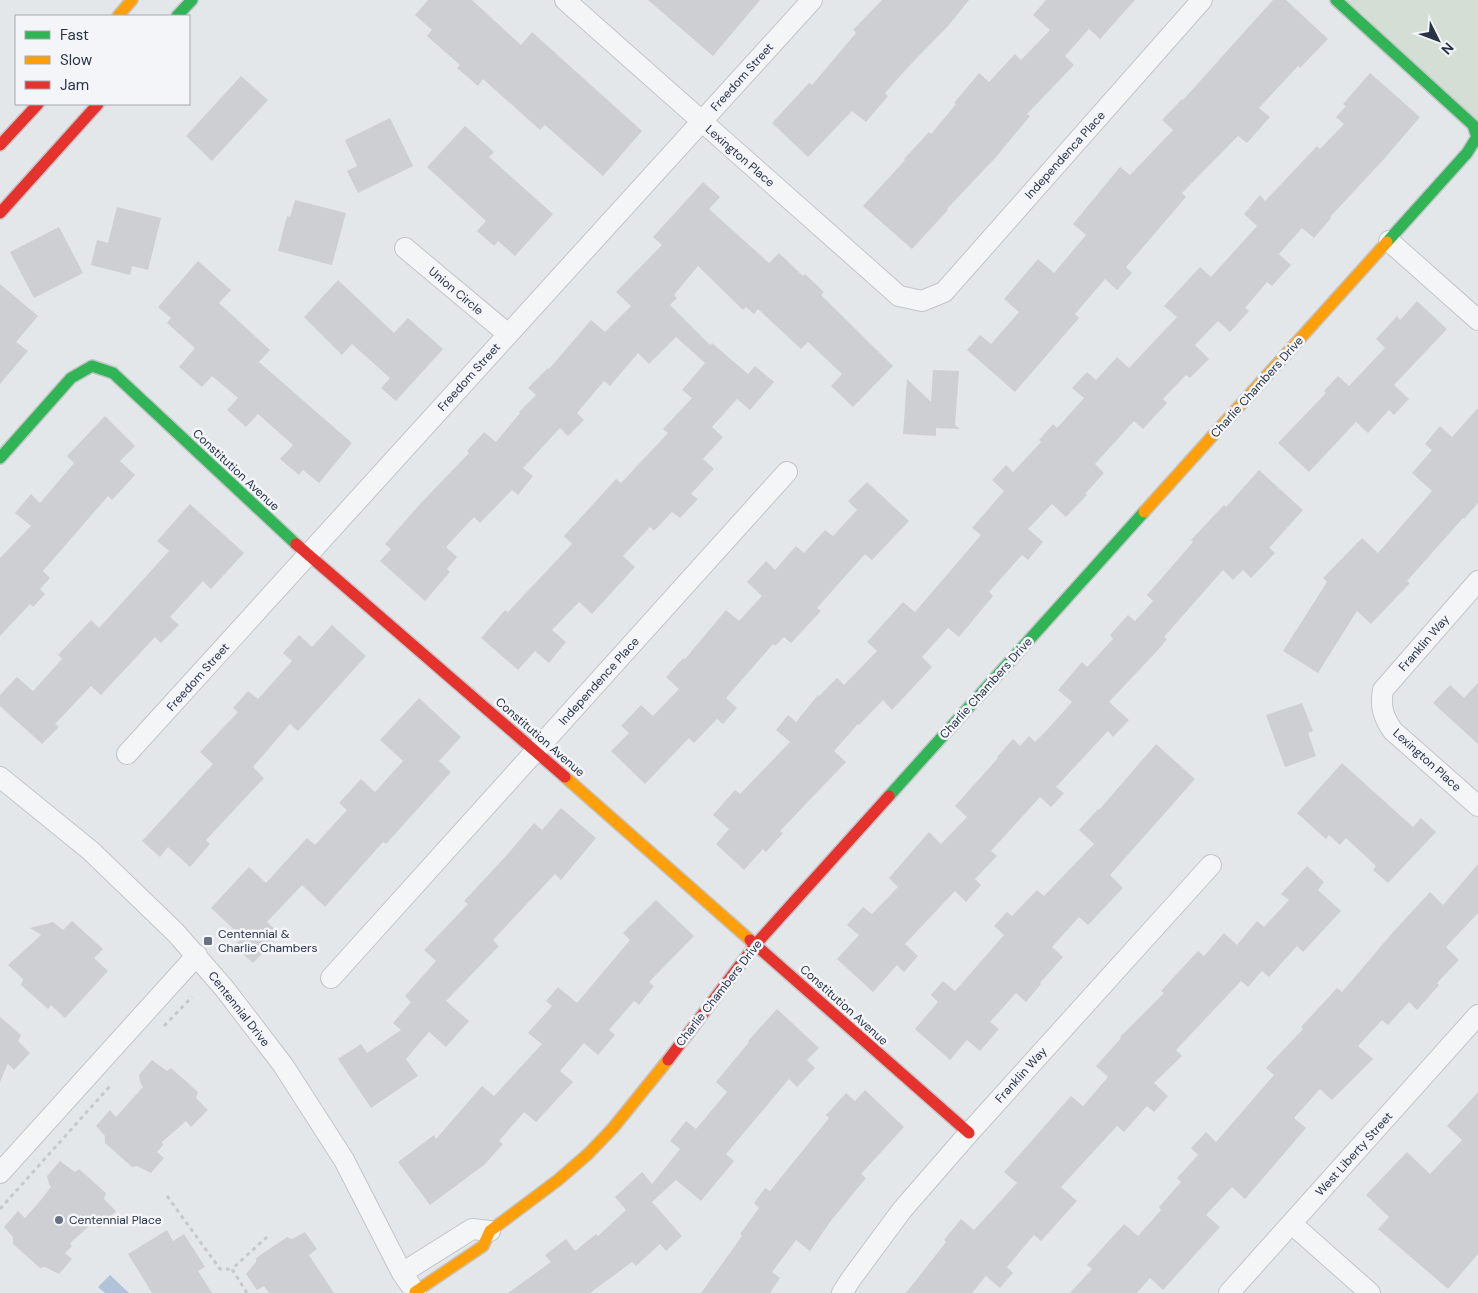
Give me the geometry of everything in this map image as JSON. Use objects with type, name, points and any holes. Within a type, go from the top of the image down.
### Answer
[{"type":"street","points":[[119,15],[132,0]]},
{"type":"street","points":[[178,15],[192,0]]},
{"type":"street","name":"Lexington Place","points":[[565,0],[899,296],[922,301]]},
{"type":"street","name":"Freedom Street","points":[[127,754],[812,0]]},
{"type":"street","name":"Independenca Place","points":[[922,301],[944,292],[1202,0]]},
{"type":"street","points":[[1336,0],[1463,115],[1473,125],[1477,137]]},
{"type":"street","points":[[0,146],[37,105]]},
{"type":"street","points":[[0,213],[97,105]]},
{"type":"street","name":"Charlie Chambers Drive","points":[[415,1292],[483,1246],[490,1231],[558,1180],[588,1154],[613,1128],[756,944],[1389,241],[1467,153],[1477,137]]},
{"type":"street","points":[[1389,241],[1478,320]]},
{"type":"street","name":"Union Circle","points":[[405,248],[508,334]]},
{"type":"street","name":"Constitution Avenue","points":[[0,458],[71,378],[92,366],[113,373],[308,556],[535,751],[969,1132]]},
{"type":"street","name":"Independence Place","points":[[331,978],[787,472]]},
{"type":"street","name":"Franklin Way","points":[[1382,710],[1383,690],[1478,581]]},
{"type":"street","name":"Lexington Place","points":[[1382,710],[1386,721],[1393,731],[1478,806]]},
{"type":"street","name":"Centennial Drive","points":[[0,777],[91,851],[197,955],[253,1025],[306,1101],[344,1160],[402,1273],[415,1292]]},
{"type":"street","name":"Franklin Way","points":[[842,1293],[902,1210],[969,1132],[1211,865]]},
{"type":"street","points":[[0,1173],[197,955]]},
{"type":"street","name":"West Liberty Street","points":[[1229,1293],[1478,1015]]},
{"type":"street","points":[[1292,1224],[1370,1293]]},
{"type":"street","points":[[402,1273],[472,1228],[490,1231]]},
{"type":"path","points":[[159,1032],[192,997]]},
{"type":"path","points":[[0,1208],[113,1083]]},
{"type":"path","points":[[168,1196],[220,1269],[232,1269],[267,1237]]},
{"type":"path","points":[[232,1269],[247,1293]]},
{"type":"shaded area","points":[[1336,0],[1478,0],[1478,137]]},
{"type":"water","points":[[110,1275],[129,1293],[105,1293],[98,1287]]},
{"type":"building","points":[[428,0],[472,0],[521,45],[532,32],[642,131],[603,176],[545,125],[540,130],[483,79],[478,86],[457,68],[460,65],[427,36],[432,30],[415,15]]},
{"type":"building","points":[[648,0],[760,0],[713,56]]},
{"type":"building","points":[[882,0],[969,0],[949,25],[885,93],[888,96],[866,122],[852,111],[808,157],[772,123],[809,83],[812,85],[856,33],[853,30]]},
{"type":"building","points":[[1046,0],[1135,0],[1100,39],[1089,29],[1065,56],[1074,65],[1027,114],[1030,116],[996,157],[912,249],[863,206],[929,132],[931,134],[979,73],[989,82],[1015,54],[1021,60],[1050,30],[1033,15]]},
{"type":"building","points":[[1273,0],[1286,0],[1328,39],[1300,68],[1298,66],[1259,108],[1270,117],[1247,143],[1238,136],[1182,193],[1186,197],[1126,267],[1132,273],[1117,290],[1105,279],[1075,314],[1079,318],[1015,392],[967,350],[980,335],[991,344],[1019,312],[1004,299],[1038,259],[1054,273],[1086,235],[1073,224],[1120,167],[1130,175],[1173,130],[1162,120],[1183,100]]},
{"type":"building","points":[[1370,73],[1420,117],[1330,217],[1314,238],[1302,228],[1279,254],[1291,265],[1272,286],[1267,282],[1245,308],[1249,311],[1230,332],[1218,321],[1195,345],[1209,359],[1190,378],[1186,375],[1163,399],[1167,403],[1143,429],[1134,421],[1095,464],[1104,473],[1085,494],[1087,495],[1066,517],[1052,504],[1028,529],[1043,542],[1028,560],[1022,555],[989,592],[993,596],[959,637],[948,628],[922,657],[932,667],[892,710],[883,700],[858,724],[834,751],[846,762],[780,831],[783,833],[766,852],[763,849],[744,870],[716,844],[729,829],[713,815],[735,790],[740,794],[790,742],[776,730],[788,715],[796,722],[818,695],[837,678],[844,685],[877,651],[867,642],[903,602],[915,612],[981,535],[972,528],[1004,491],[992,480],[1006,465],[1013,472],[1041,442],[1039,440],[1053,424],[1057,428],[1084,398],[1072,388],[1087,372],[1096,380],[1117,357],[1129,368],[1177,317],[1164,306],[1200,267],[1211,277],[1257,226],[1244,214],[1260,195],[1265,201],[1317,146],[1320,149],[1344,124],[1336,117],[1346,106],[1343,104]]},
{"type":"building","points":[[241,76],[268,100],[212,161],[186,136]]},
{"type":"building","points":[[390,118],[413,166],[358,193],[347,171],[357,166],[345,140]]},
{"type":"building","points":[[465,126],[494,152],[489,157],[553,214],[515,256],[498,241],[494,246],[477,231],[486,221],[427,167]]},
{"type":"building","points":[[703,182],[720,197],[709,209],[769,263],[779,253],[803,276],[805,274],[824,292],[821,295],[893,366],[853,407],[831,386],[842,374],[808,342],[801,349],[758,309],[754,314],[746,307],[743,310],[698,266],[674,295],[677,298],[670,305],[710,345],[712,343],[748,374],[755,366],[774,382],[750,410],[737,399],[712,427],[723,437],[703,459],[714,469],[691,494],[698,499],[680,518],[672,512],[654,531],[650,527],[623,556],[635,567],[592,614],[579,602],[552,630],[566,642],[549,663],[535,651],[518,670],[481,638],[505,610],[508,612],[572,544],[564,536],[616,479],[621,483],[668,433],[663,429],[692,398],[682,390],[705,363],[676,337],[649,364],[638,353],[610,386],[604,381],[577,413],[584,420],[568,436],[560,428],[523,468],[533,476],[518,495],[512,490],[480,523],[474,517],[446,547],[457,557],[447,569],[450,572],[425,601],[380,561],[391,549],[385,544],[469,453],[467,451],[484,432],[496,442],[519,412],[536,395],[528,388],[549,369],[591,320],[605,332],[631,306],[616,292],[662,245],[653,237]]},
{"type":"building","points":[[295,200],[346,213],[332,265],[278,251],[287,216],[290,217]]},
{"type":"building","points":[[117,207],[161,218],[148,270],[132,266],[130,275],[91,265],[97,240],[108,243]]},
{"type":"building","points":[[59,227],[83,273],[34,298],[10,252]]},
{"type":"building","points":[[198,261],[231,290],[219,303],[270,350],[259,362],[352,443],[319,483],[303,470],[299,475],[280,459],[293,445],[258,414],[246,427],[227,410],[238,398],[212,376],[202,387],[179,367],[195,348],[167,323],[171,318],[158,307]]},
{"type":"building","points":[[338,280],[394,333],[408,318],[443,349],[396,401],[381,388],[390,378],[352,344],[342,355],[304,317]]},
{"type":"building","points":[[0,284],[38,316],[16,342],[28,351],[0,384]]},
{"type":"building","points":[[1417,301],[1447,329],[1394,385],[1409,399],[1394,415],[1389,410],[1368,433],[1356,422],[1309,472],[1278,443],[1326,393],[1324,391],[1338,376],[1349,386],[1385,348],[1376,339],[1397,316],[1400,320]]},
{"type":"building","points":[[933,370],[959,371],[955,425],[960,429],[936,428],[936,436],[903,434],[907,379],[931,402]]},
{"type":"building","points":[[1478,408],[1478,503],[1407,581],[1410,583],[1371,624],[1357,611],[1318,673],[1283,651],[1327,582],[1323,578],[1362,538],[1378,553],[1432,491],[1412,473],[1432,450],[1425,444],[1440,426],[1452,437]]},
{"type":"building","points":[[105,416],[135,446],[120,461],[135,475],[112,500],[108,496],[43,571],[50,578],[40,589],[45,594],[33,607],[30,604],[0,636],[0,558],[31,526],[15,513],[31,494],[40,503],[74,463],[67,456]]},
{"type":"building","points":[[1259,470],[1303,510],[1269,548],[1275,553],[1251,578],[1243,570],[1233,580],[1223,570],[1164,637],[1167,639],[1158,650],[1109,702],[1129,720],[1113,737],[1108,731],[1056,787],[1064,793],[1051,807],[1040,797],[991,851],[997,856],[975,879],[981,885],[966,902],[955,891],[905,944],[918,956],[904,972],[897,965],[873,992],[837,959],[859,935],[847,925],[863,907],[872,914],[898,887],[889,878],[929,832],[941,844],[967,817],[955,806],[1013,739],[1020,746],[1029,736],[1035,742],[1048,729],[1072,702],[1058,690],[1082,662],[1087,667],[1113,639],[1110,635],[1128,615],[1135,621],[1153,601],[1147,595],[1193,542],[1191,540],[1224,505],[1226,507]]},
{"type":"building","points":[[867,482],[909,521],[872,560],[865,554],[817,608],[821,611],[791,643],[784,637],[775,646],[773,644],[726,698],[737,708],[723,724],[717,719],[694,743],[689,738],[645,784],[611,751],[629,733],[621,726],[641,705],[653,716],[679,689],[666,677],[683,658],[685,659],[726,610],[739,621],[762,596],[747,582],[766,561],[775,570],[796,546],[804,553],[825,530],[833,536],[857,510],[848,501]]},
{"type":"building","points":[[190,504],[244,553],[211,589],[203,581],[170,617],[179,625],[161,643],[155,637],[101,695],[91,686],[55,724],[59,727],[42,744],[0,706],[0,695],[17,677],[33,691],[62,659],[58,655],[91,620],[99,628],[169,551],[157,541]]},
{"type":"building","points":[[332,625],[366,656],[298,731],[290,724],[253,767],[264,778],[206,840],[210,844],[190,867],[168,847],[160,857],[142,841],[213,764],[200,752],[238,712],[233,708],[248,691],[258,699],[292,661],[283,653],[299,635],[312,647]]},
{"type":"building","points":[[1478,683],[1478,744],[1433,703],[1450,685],[1464,698]]},
{"type":"building","points":[[419,698],[461,737],[439,761],[451,772],[386,844],[383,842],[325,907],[302,885],[267,922],[280,934],[253,963],[234,946],[242,937],[211,908],[249,867],[266,883],[307,838],[315,845],[347,810],[339,803],[361,779],[375,792],[403,761],[380,740]]},
{"type":"building","points":[[1302,703],[1313,731],[1308,733],[1316,756],[1285,767],[1266,715]]},
{"type":"building","points":[[1156,744],[1195,779],[1110,875],[1123,888],[1088,925],[1079,917],[1052,947],[1063,957],[1026,1002],[1016,993],[990,1022],[999,1029],[980,1051],[967,1040],[950,1060],[915,1029],[938,1002],[931,995],[943,981],[955,991],[1004,935],[994,926],[1007,912],[1012,916],[1037,890],[1044,896],[1094,844],[1079,830],[1099,810]]},
{"type":"building","points":[[1342,763],[1413,827],[1421,818],[1436,832],[1388,883],[1373,870],[1376,866],[1346,838],[1340,845],[1329,835],[1326,839],[1297,813]]},
{"type":"building","points":[[561,808],[596,838],[561,880],[555,874],[493,940],[499,946],[446,1001],[469,1021],[446,1047],[429,1032],[406,1059],[418,1076],[371,1108],[338,1059],[361,1044],[367,1053],[401,1030],[393,1023],[411,1002],[405,996],[436,961],[424,950],[468,904],[464,901],[534,823],[542,830]]},
{"type":"building","points":[[1478,864],[1478,913],[1446,947],[1459,960],[1437,983],[1439,985],[1417,1010],[1409,1002],[1388,1025],[1382,1020],[1358,1046],[1373,1059],[1332,1100],[1320,1089],[1294,1118],[1306,1128],[1245,1199],[1232,1187],[1206,1215],[1220,1227],[1163,1290],[1150,1278],[1137,1293],[1070,1293],[1092,1269],[1087,1265],[1124,1224],[1138,1236],[1161,1210],[1159,1207],[1181,1182],[1177,1178],[1198,1155],[1191,1148],[1206,1132],[1216,1142],[1274,1075],[1266,1068],[1303,1029],[1301,1027],[1337,988],[1342,992],[1430,892],[1443,905]]},
{"type":"building","points":[[1307,866],[1324,882],[1318,890],[1341,911],[1303,952],[1297,946],[1269,977],[1262,971],[1248,987],[1241,981],[1176,1050],[1182,1056],[1154,1083],[1168,1096],[1154,1112],[1147,1106],[1124,1132],[1117,1126],[1061,1187],[1077,1201],[1041,1241],[1034,1235],[1007,1267],[1013,1273],[1000,1288],[986,1276],[972,1293],[906,1293],[946,1242],[944,1240],[961,1219],[974,1230],[1017,1183],[1004,1172],[1071,1096],[1083,1106],[1108,1077],[1096,1066],[1120,1037],[1164,993],[1161,991],[1198,951],[1204,956],[1224,933],[1237,945],[1257,921],[1264,927],[1289,900],[1281,894]]},
{"type":"building","points":[[656,900],[694,936],[649,982],[654,986],[639,1005],[634,1001],[609,1030],[615,1035],[598,1055],[584,1043],[560,1071],[573,1082],[536,1122],[524,1112],[499,1141],[503,1144],[484,1165],[430,1205],[398,1162],[434,1135],[436,1139],[482,1086],[494,1096],[542,1044],[528,1033],[552,1006],[546,1001],[558,987],[577,1003],[630,940],[623,933]]},
{"type":"building","points":[[72,921],[103,949],[94,958],[108,971],[65,1018],[51,1005],[48,1009],[21,985],[23,979],[8,965],[41,935],[30,928],[53,922],[63,930]]},
{"type":"building","points":[[777,1009],[819,1048],[807,1060],[815,1068],[797,1087],[789,1079],[726,1154],[734,1161],[701,1201],[676,1180],[652,1202],[682,1236],[666,1251],[660,1244],[636,1266],[632,1262],[590,1293],[508,1293],[551,1262],[545,1255],[566,1239],[575,1251],[596,1234],[598,1236],[626,1210],[615,1197],[642,1172],[652,1184],[680,1149],[670,1141],[686,1121],[696,1129],[727,1092],[716,1082],[748,1041]]},
{"type":"building","points":[[0,1017],[21,1035],[18,1041],[30,1053],[14,1070],[8,1064],[0,1082]]},
{"type":"building","points":[[152,1060],[167,1071],[171,1068],[198,1092],[196,1098],[208,1110],[191,1127],[186,1121],[162,1142],[163,1145],[157,1152],[164,1158],[151,1173],[137,1166],[132,1167],[105,1143],[105,1136],[96,1126],[110,1110],[116,1117],[143,1087],[139,1075]]},
{"type":"building","points":[[865,1090],[904,1127],[861,1174],[866,1178],[830,1222],[810,1251],[796,1240],[772,1272],[780,1278],[770,1293],[701,1293],[742,1236],[740,1234],[759,1208],[754,1203],[765,1188],[770,1191],[829,1118],[826,1115],[846,1093],[855,1101]]},
{"type":"building","points":[[1478,1092],[1478,1254],[1448,1289],[1378,1229],[1389,1217],[1366,1195],[1407,1152],[1430,1174],[1462,1140],[1447,1126]]},
{"type":"building","name":"Centennial Place","points":[[60,1161],[75,1172],[79,1169],[106,1193],[104,1199],[116,1211],[99,1228],[94,1222],[70,1243],[72,1246],[65,1253],[72,1259],[59,1274],[45,1267],[40,1268],[13,1244],[13,1237],[4,1227],[18,1211],[25,1218],[40,1201],[51,1187],[47,1176]]},
{"type":"building","points":[[167,1230],[173,1241],[184,1234],[205,1267],[198,1271],[212,1293],[152,1293],[128,1254]]},
{"type":"building","points":[[305,1232],[317,1249],[309,1255],[334,1293],[269,1293],[264,1286],[257,1290],[246,1274],[256,1262],[256,1258],[287,1237],[292,1239]]},
{"type":"traffic: fast","points":[[178,15],[192,0]]},
{"type":"traffic: fast","points":[[1336,0],[1473,125],[1477,137],[1467,153],[1387,242]]},
{"type":"traffic: fast","points":[[0,458],[71,378],[92,366],[113,373],[296,544]]},
{"type":"traffic: fast","points":[[889,796],[1144,512]]},
{"type":"traffic: slow","points":[[119,15],[132,0]]},
{"type":"traffic: slow","points":[[1144,512],[1387,242]]},
{"type":"traffic: slow","points":[[565,777],[750,940]]},
{"type":"traffic: slow","points":[[415,1292],[483,1246],[490,1231],[558,1180],[588,1154],[613,1128],[668,1060]]},
{"type":"traffic: jam","points":[[0,145],[37,105]]},
{"type":"traffic: jam","points":[[0,213],[97,105]]},
{"type":"traffic: jam","points":[[296,544],[565,777]]},
{"type":"traffic: jam","points":[[668,1060],[756,944],[889,796]]},
{"type":"traffic: jam","points":[[750,940],[969,1133]]},
{"type":"place","name":"Centennial & Charlie Chambers","points":[[208,941]]},
{"type":"place","name":"Centennial Place","points":[[59,1220]]}]
